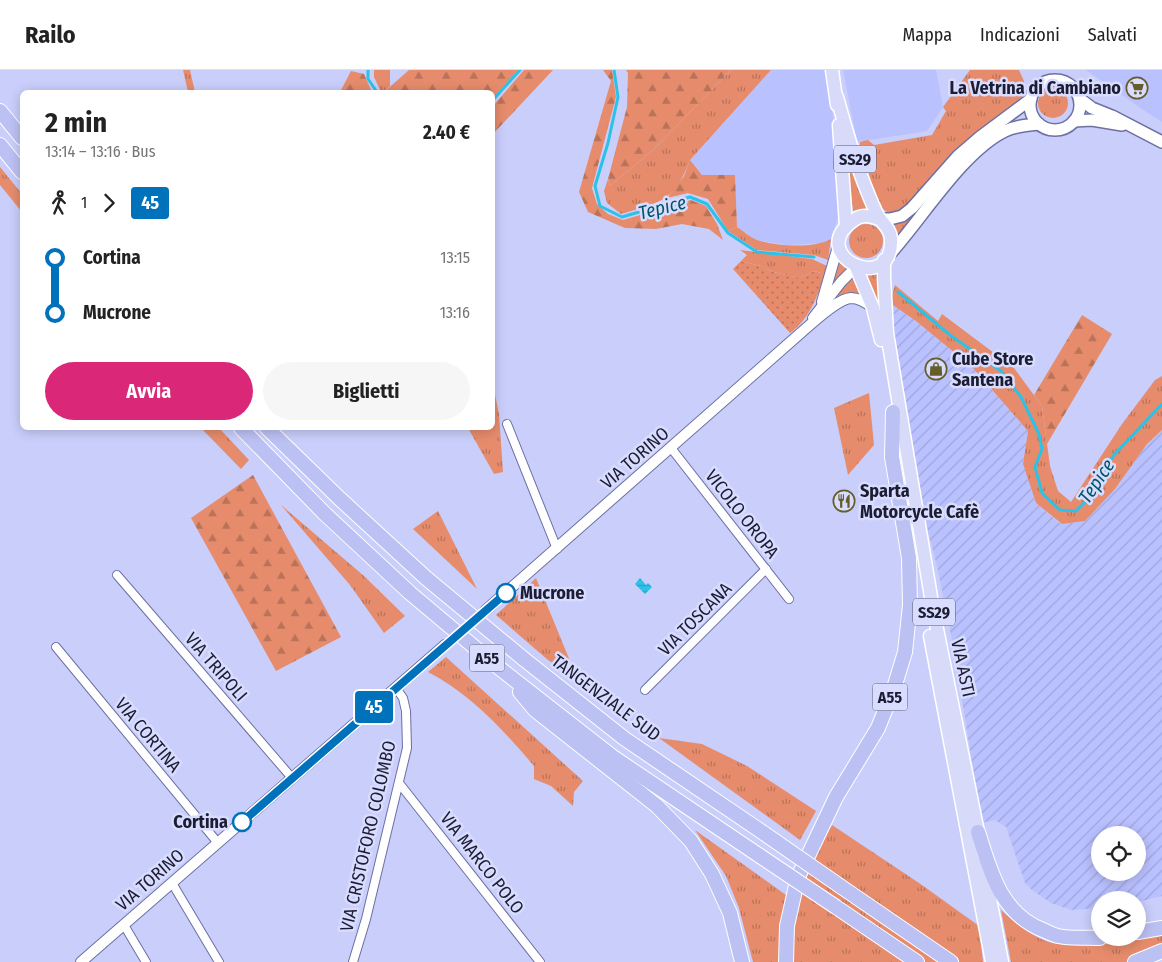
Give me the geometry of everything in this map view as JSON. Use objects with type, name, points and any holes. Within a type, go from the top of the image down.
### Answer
[{"type":"highway","points":[[0,111],[20,136]]},
{"type":"highway","points":[[0,145],[20,170]]},
{"type":"highway","name":"A55","points":[[786,962],[787,926],[798,877],[836,798],[878,728],[894,688],[905,652],[910,605],[909,558],[892,457],[893,412]]},
{"type":"highway","name":"A55","points":[[243,430],[324,513],[410,593],[498,667],[613,757],[917,962]]},
{"type":"highway","name":"TANGENZIALE SUD","points":[[269,430],[426,578],[625,739],[951,962]]},
{"type":"highway","points":[[498,667],[536,710],[657,806],[692,841],[712,874],[730,913],[742,962]]},
{"type":"highway","points":[[978,832],[995,883],[1006,902],[1020,918],[1036,928],[1058,936],[1091,938]]},
{"type":"highway","points":[[1146,931],[1162,928]]},
{"type":"highway","points":[[1135,962],[1162,951]]},
{"type":"main road","name":"SS29","points":[[832,70],[846,225]]},
{"type":"main road","points":[[1080,99],[1080,111],[1074,121],[1061,130],[1045,128],[1039,124],[1031,113],[1031,99],[1036,89],[1041,84],[1060,80],[1073,87],[1080,99],[1092,108],[1162,142]]},
{"type":"main road","name":"SS29","points":[[836,98],[864,187],[879,219]]},
{"type":"main road","points":[[1031,99],[958,156],[912,208],[902,216],[890,219],[868,216],[857,218],[846,225],[838,243],[841,254],[856,267],[876,266],[905,238],[944,188],[978,150],[992,138],[1007,130],[1025,125],[1039,124]]},
{"type":"main road","points":[[1074,121],[1092,120],[1136,128]]},
{"type":"main road","points":[[879,219],[886,226],[890,234],[891,245],[886,258]]},
{"type":"main road","name":"VIA ASTI","points":[[886,258],[884,277],[887,333],[933,608],[1002,962]]},
{"type":"main road","name":"VIA ASTI","points":[[856,267],[873,308],[880,336],[925,610],[992,962]]},
{"type":"street","name":"VIA TORINO","points":[[818,311],[829,280],[838,243]]},
{"type":"street","name":"VIA TORINO","points":[[804,330],[841,282],[856,267]]},
{"type":"street","name":"VIA TORINO","points":[[486,610],[804,330],[846,299],[858,299],[873,308]]},
{"type":"street","points":[[506,424],[557,548]]},
{"type":"street","name":"VICOLO OROPA","points":[[671,448],[789,599]]},
{"type":"street","name":"VIA TOSCANA","points":[[645,690],[766,569]]},
{"type":"street","name":"VIA TRIPOLI","points":[[117,575],[292,778]]},
{"type":"street","name":"VIA TORINO","points":[[81,962],[445,645]]},
{"type":"street","name":"VIA CORTINA","points":[[56,647],[218,843]]},
{"type":"street","name":"VIA CRISTOFORO COLOMBO","points":[[353,962],[366,919],[408,738],[403,698],[396,688]]},
{"type":"street","name":"VIA MARCO POLO","points":[[399,783],[540,962]]},
{"type":"street","points":[[172,883],[220,962]]},
{"type":"street","points":[[124,925],[146,962]]},
{"type":"shaded area","points":[[771,70],[828,70],[842,205],[831,239],[824,243],[786,245],[756,240],[737,227],[735,175],[702,175],[690,160]]},
{"type":"shaded area","points":[[843,70],[936,70],[943,107],[927,131],[857,142]]},
{"type":"shaded area","name":"La Vetrina di Cambiano","points":[[1086,70],[1162,70],[1162,122],[1142,109]]},
{"type":"shaded area","points":[[890,303],[916,321],[973,368],[1028,431],[1023,464],[1036,503],[1061,524],[1085,521],[1115,489],[1147,444],[1162,430],[1162,896],[1146,900],[1146,891],[1091,891],[1091,909],[1071,910],[1051,903],[1025,883],[1006,827],[995,820],[982,823],[953,645],[937,566],[926,524],[896,361]]},
{"type":"shaded area","points":[[640,578],[646,585],[648,583],[652,587],[645,594],[635,584]]},
{"type":"green space","points":[[183,70],[190,70],[195,90],[188,90]]},
{"type":"green space","points":[[374,70],[390,70],[390,86],[386,90],[380,90],[374,77]]},
{"type":"green space","points":[[409,70],[518,70],[495,96],[495,90],[386,90]]},
{"type":"green space","points":[[524,70],[553,70],[495,132],[495,104]]},
{"type":"green space","points":[[603,70],[612,70],[616,97],[592,188],[597,204],[608,214],[623,220],[691,200],[706,206],[717,224],[723,240],[709,229],[682,224],[656,229],[625,228],[588,212],[579,192],[611,81]]},
{"type":"green space","points":[[626,70],[731,70],[652,151],[610,186],[608,179],[627,107],[628,73]]},
{"type":"green space","points":[[731,70],[771,70],[690,160],[684,174],[672,192],[656,203],[621,214],[607,203],[604,191],[608,179],[610,186],[652,151]]},
{"type":"green space","points":[[970,70],[1019,70],[1024,81],[1025,93],[1011,108],[956,150],[898,212],[887,212],[880,207],[859,154],[860,142],[868,140],[874,145],[932,135],[946,111],[943,107]]},
{"type":"green space","points":[[351,71],[364,74],[371,90],[341,90]]},
{"type":"green space","points":[[1053,88],[1059,89],[1067,97],[1067,109],[1059,117],[1053,118],[1047,117],[1039,109],[1038,103],[1039,97],[1047,89]]},
{"type":"green space","points":[[690,160],[702,175],[735,175],[737,227],[728,231],[708,199],[688,193],[667,198],[684,176]]},
{"type":"green space","points":[[848,160],[850,162],[868,209],[853,211]]},
{"type":"green space","points":[[0,167],[20,192],[20,210],[0,185]]},
{"type":"green space","points":[[911,216],[912,219],[897,239],[892,224]]},
{"type":"green space","points":[[866,224],[873,225],[878,229],[882,234],[882,248],[878,253],[873,257],[866,258],[859,257],[854,253],[850,248],[849,241],[850,234],[854,229],[859,225]]},
{"type":"green space","points":[[737,227],[757,240],[774,244],[794,246],[815,244],[831,239],[828,260],[814,255],[757,250],[728,231]]},
{"type":"green space","points":[[740,250],[812,259],[827,266],[825,274],[814,271],[800,278],[773,272],[761,266],[741,261],[747,255]]},
{"type":"green space","points":[[840,258],[848,268],[831,285],[837,264]]},
{"type":"green space","points":[[741,261],[761,266],[773,272],[800,278],[814,271],[825,274],[808,314],[797,328],[790,333],[733,269]]},
{"type":"green space","points":[[878,269],[881,310],[877,310],[864,273]]},
{"type":"green space","points":[[853,275],[863,297],[850,294],[838,297],[840,291]]},
{"type":"green space","points":[[895,285],[938,321],[942,314],[1014,368],[1042,406],[1050,466],[1058,491],[1071,502],[1122,424],[1155,380],[1162,376],[1162,430],[1147,444],[1115,489],[1085,521],[1062,524],[1036,503],[1023,464],[1028,431],[973,368],[916,321],[890,303]]},
{"type":"green space","points":[[1082,315],[1112,334],[1047,444],[1042,406],[1034,395]]},
{"type":"green space","points":[[869,393],[874,445],[848,475],[834,408]]},
{"type":"green space","points":[[495,395],[499,414],[503,472],[494,474],[469,430],[495,430]]},
{"type":"green space","points":[[203,430],[221,430],[249,460],[241,469]]},
{"type":"green space","points":[[253,475],[341,637],[276,671],[191,518]]},
{"type":"green space","points":[[281,505],[364,576],[405,616],[384,633],[350,585]]},
{"type":"green space","points":[[438,511],[477,589],[413,529]]},
{"type":"green space","points":[[536,578],[570,661],[562,669],[548,660],[496,615]]},
{"type":"green space","points":[[446,657],[583,781],[574,792],[573,806],[551,786],[534,779],[534,766],[486,714],[458,691],[428,672]]},
{"type":"green space","points":[[659,738],[702,744],[747,766],[816,811],[800,840]]},
{"type":"green space","points":[[832,825],[922,885],[979,926],[983,962],[792,962],[793,932],[797,903],[812,862]]},
{"type":"green space","points":[[695,830],[786,895],[779,949],[780,962],[753,962],[739,908],[726,876]]},
{"type":"green space","points":[[1001,910],[1032,934],[1046,941],[1066,945],[1146,946],[1146,937],[1162,934],[1162,945],[1144,951],[1126,962],[1011,962]]},
{"type":"waterway","name":"Tepice","points":[[368,70],[368,79],[376,90]]},
{"type":"waterway","name":"Tepice","points":[[495,98],[520,70]]},
{"type":"waterway","name":"Tepice","points":[[614,70],[618,97],[608,143],[595,186],[600,206],[622,217],[690,197],[707,204],[728,233],[757,252],[814,257]]},
{"type":"waterway","name":"Tepice","points":[[898,292],[950,335],[1001,371],[1021,397],[1039,434],[1042,449],[1035,467],[1042,493],[1060,510],[1076,511],[1092,495],[1113,456],[1162,404]]},
{"type":"tunnel","points":[[445,645],[486,610]]},
{"type":"bus line","name":"45","points":[[242,822],[506,593]]},
{"type":"place","name":"La Vetrina di Cambiano","points":[[1137,88]]},
{"type":"place","name":"Cube Store Santena","points":[[936,369]]},
{"type":"place","name":"Sparta Motorcycle Cafè","points":[[844,501]]},
{"type":"place","name":"Mucrone","points":[[506,593]]},
{"type":"place","name":"Cortina","points":[[242,822]]}]
